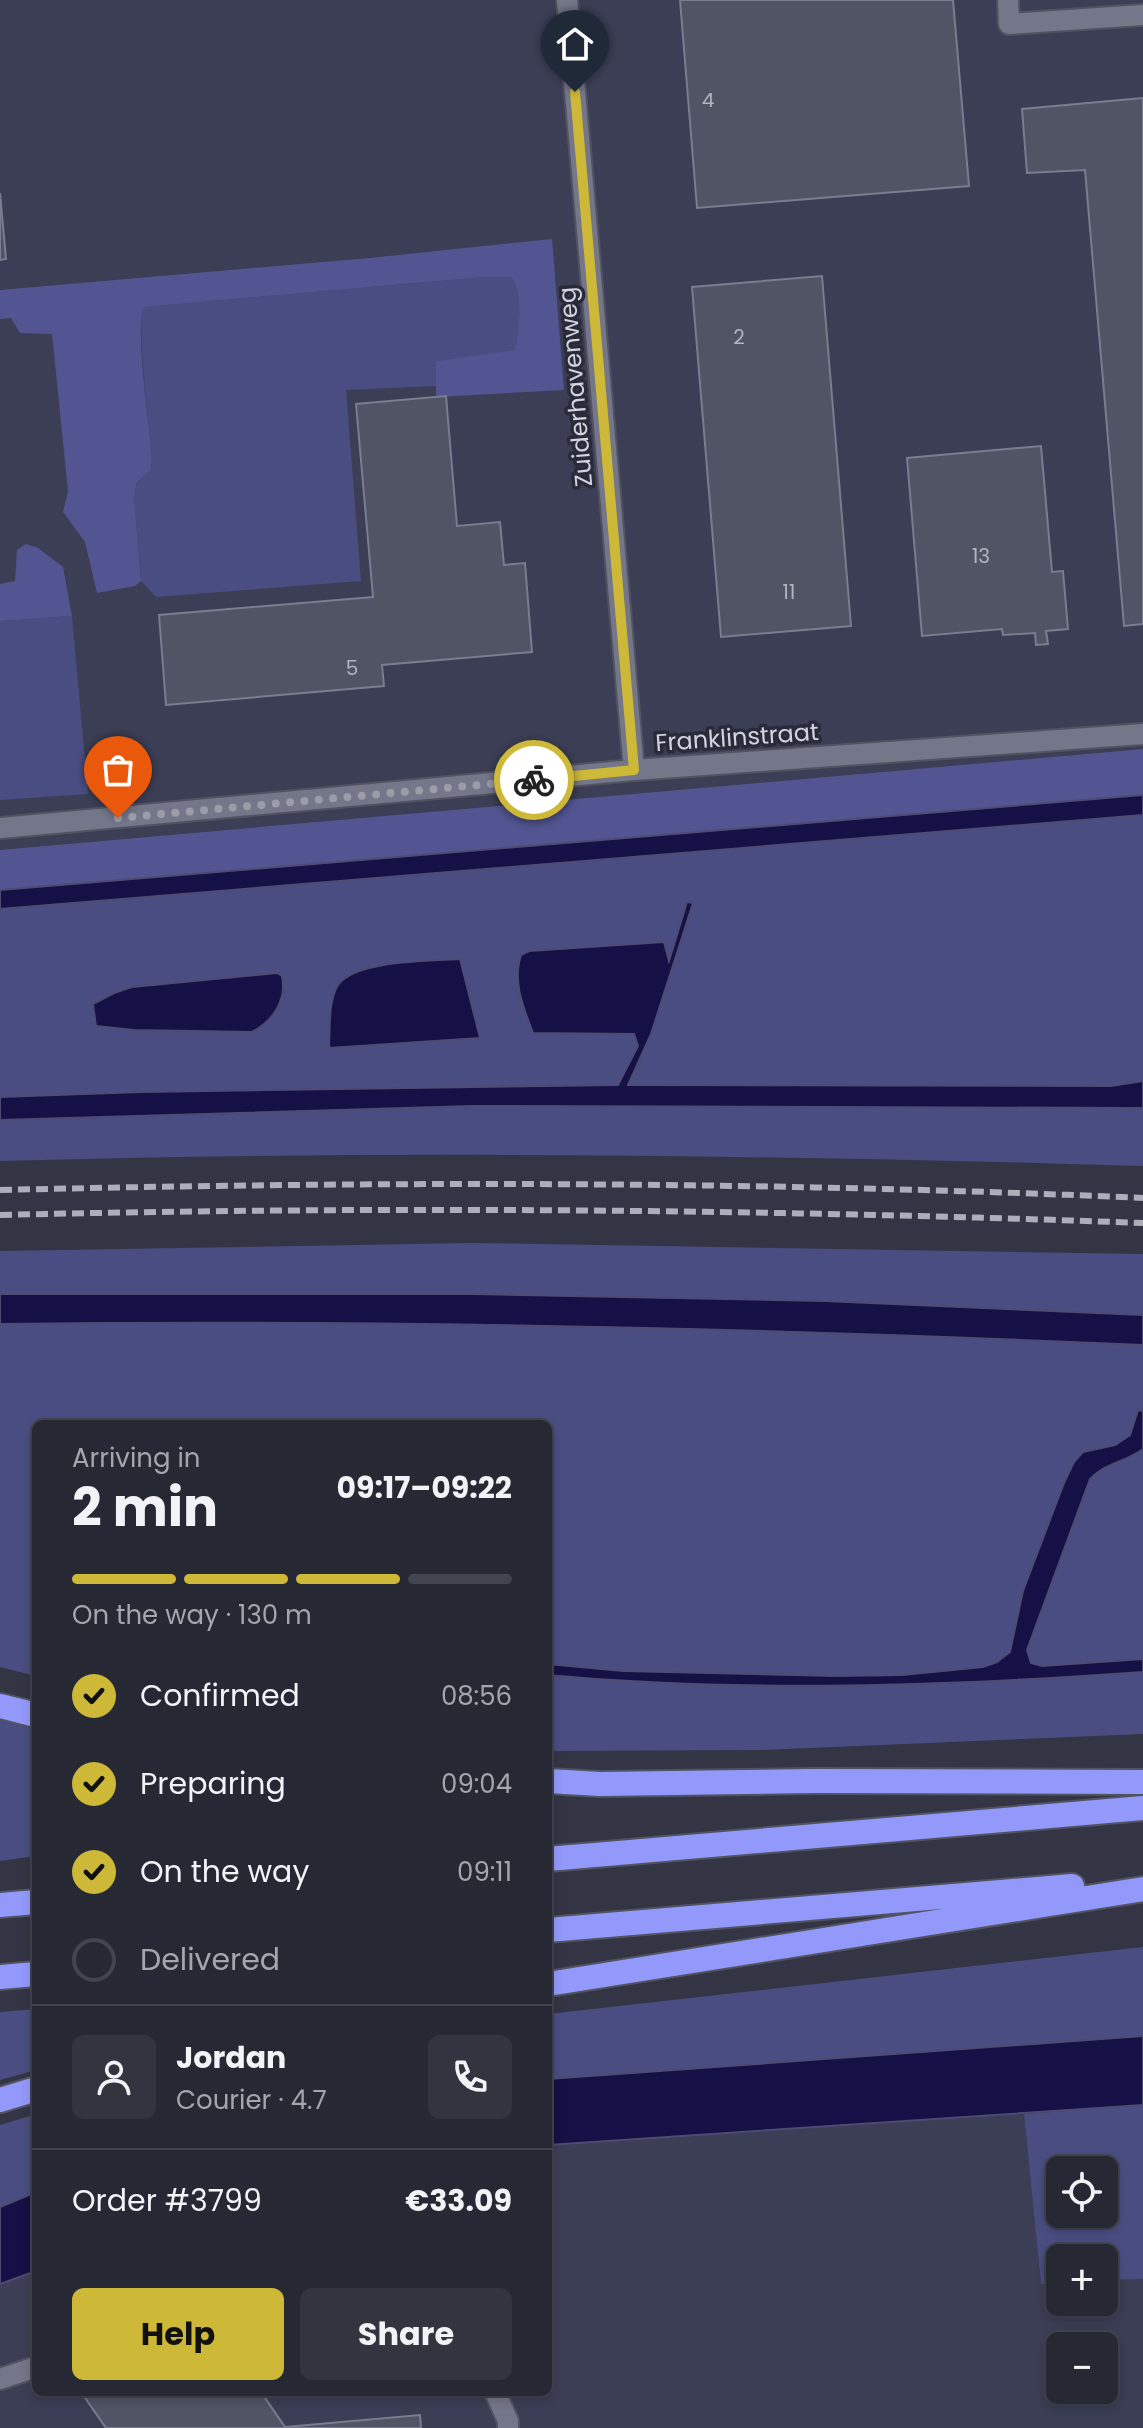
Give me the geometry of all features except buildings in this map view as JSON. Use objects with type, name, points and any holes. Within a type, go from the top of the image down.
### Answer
[{"type":"highway","points":[[0,1706],[32,1714]]},
{"type":"highway","points":[[552,1781],[600,1784],[1143,1782]]},
{"type":"highway","points":[[552,1859],[1143,1808]]},
{"type":"highway","points":[[552,1930],[1143,1880]]},
{"type":"highway","points":[[552,1983],[1143,1889]]},
{"type":"highway","points":[[0,1905],[32,1902]]},
{"type":"highway","points":[[0,1977],[32,1974]]},
{"type":"highway","points":[[0,2100],[32,2090]]},
{"type":"street","name":"Zuiderhavenweg","points":[[567,0],[634,770]]},
{"type":"street","points":[[1008,0],[1009,24],[1143,15]]},
{"type":"street","name":"Franklinstraat","points":[[0,828],[634,770],[1143,734]]},
{"type":"street","points":[[0,2379],[32,2368]]},
{"type":"street","points":[[497,2396],[508,2428]]},
{"type":"shaded area","points":[[0,0],[1143,0],[1143,805],[0,902]]},
{"type":"shaded area","points":[[552,239],[564,390],[436,397],[436,361],[515,350],[519,303],[511,277],[144,307],[141,317],[142,354],[152,456],[151,470],[137,482],[134,496],[141,581],[135,586],[97,593],[85,542],[63,512],[68,491],[52,334],[20,333],[11,318],[0,319],[0,290]]},
{"type":"shaded area","points":[[511,277],[515,285],[519,313],[515,351],[436,361],[436,386],[346,390],[361,581],[156,597],[141,581],[134,496],[137,482],[151,470],[152,456],[142,354],[143,307]]},
{"type":"shaded area","points":[[26,544],[38,548],[63,567],[72,616],[0,621],[0,584],[15,581],[17,550]]},
{"type":"shaded area","points":[[72,616],[88,794],[0,800],[0,621]]},
{"type":"shaded area","points":[[1143,749],[1143,795],[0,890],[0,850]]},
{"type":"shaded area","points":[[1143,795],[1143,815],[0,909],[0,890]]},
{"type":"shaded area","points":[[1143,815],[1143,1166],[572,1155],[0,1161],[0,909]]},
{"type":"shaded area","points":[[687,902],[693,903],[651,1034],[628,1085],[1111,1086],[1143,1081],[1143,1108],[471,1106],[0,1120],[0,1097],[618,1085],[638,1046],[634,1034],[533,1033],[518,985],[521,955],[529,951],[664,942],[669,961]]},
{"type":"shaded area","points":[[460,959],[480,1038],[329,1048],[333,999],[338,985],[347,977],[395,963]]},
{"type":"shaded area","points":[[277,973],[282,976],[283,985],[277,1009],[252,1032],[134,1030],[96,1026],[93,1004],[132,987]]},
{"type":"shaded area","points":[[472,1243],[1143,1254],[1143,1734],[760,1750],[552,1751],[552,1420],[32,1420],[32,1675],[0,1667],[0,1251]]},
{"type":"shaded area","points":[[0,1294],[473,1294],[825,1301],[1143,1315],[1143,1345],[572,1326],[0,1324]]},
{"type":"shaded area","points":[[1138,1410],[1143,1411],[1143,1449],[1102,1469],[1090,1479],[1027,1650],[1031,1663],[1042,1666],[1143,1659],[1143,1672],[846,1686],[697,1684],[552,1675],[552,1664],[623,1671],[835,1676],[902,1675],[983,1667],[997,1662],[1010,1652],[1023,1591],[1074,1462],[1083,1452],[1115,1445],[1130,1435]]},
{"type":"shaded area","points":[[0,1719],[32,1727],[32,1857],[0,1861]]},
{"type":"shaded area","points":[[1143,1947],[1143,2036],[552,2079],[552,2014]]},
{"type":"shaded area","points":[[32,2009],[32,2071],[0,2080],[0,2012]]},
{"type":"shaded area","points":[[1143,2036],[1143,2105],[552,2145],[552,2079]]},
{"type":"shaded area","points":[[1143,2105],[1143,2279],[1118,2280],[1118,2244],[1046,2244],[1046,2284],[1041,2284],[1024,2114]]},
{"type":"shaded area","points":[[1024,2114],[1041,2283],[1046,2283],[1046,2316],[1118,2316],[1118,2279],[1143,2278],[1143,2428],[0,2428],[0,2284],[32,2272],[32,2396],[552,2396],[552,2145]]},
{"type":"shaded area","points":[[32,2115],[32,2194],[0,2207],[0,2125]]},
{"type":"shaded area","points":[[32,2194],[32,2272],[0,2284],[0,2207]]},
{"type":"railway","points":[[0,1190],[572,1184],[857,1188],[1143,1198]]},
{"type":"railway","points":[[0,1215],[286,1210],[572,1210],[1143,1223]]},
{"type":"way so far","points":[[118,818],[534,780]]},
{"type":"route","points":[[534,780],[634,770],[575,92]]}]
